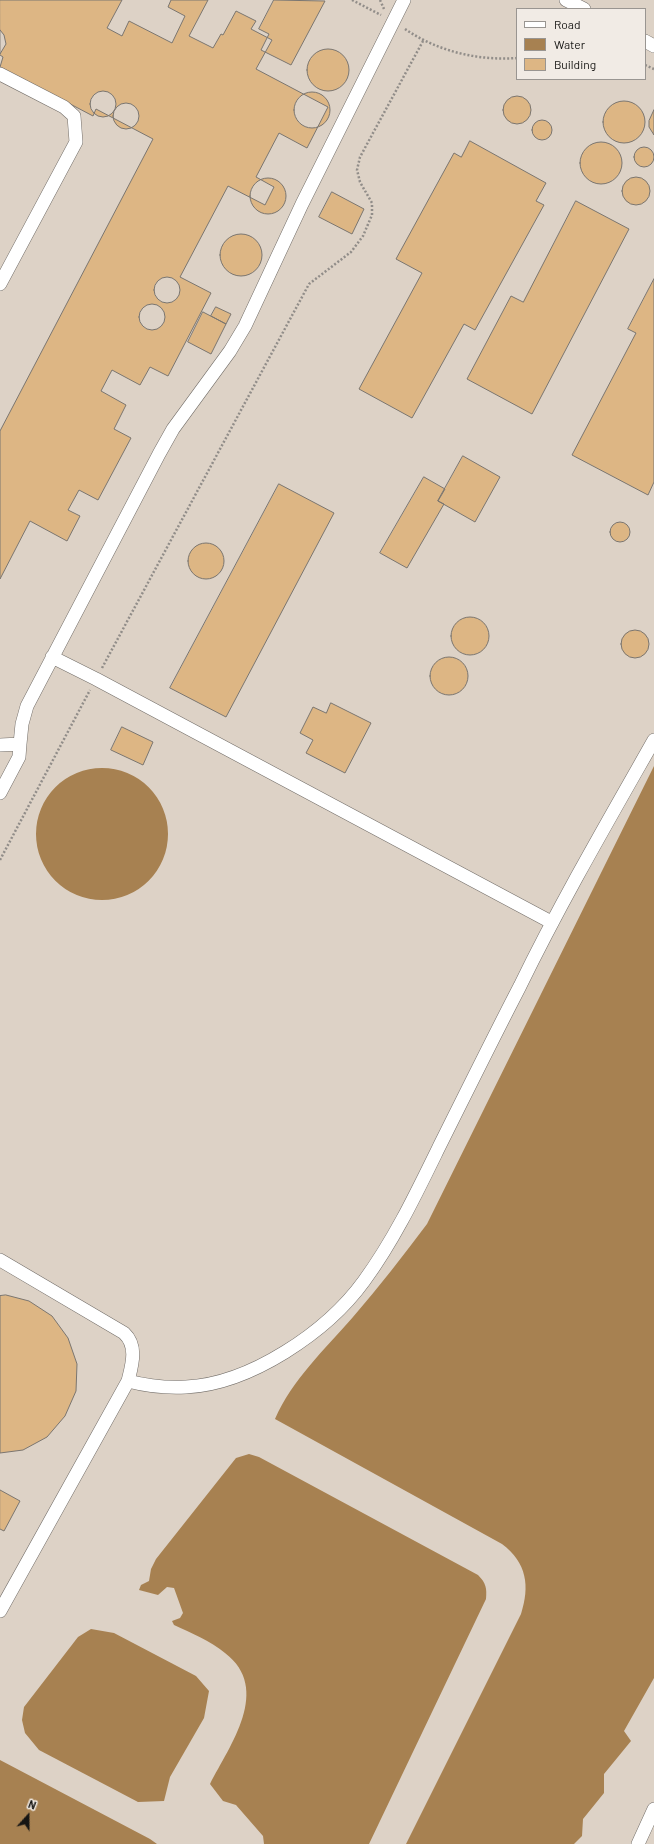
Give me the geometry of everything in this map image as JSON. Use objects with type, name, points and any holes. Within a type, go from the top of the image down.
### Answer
[{"type":"street","points":[[0,793],[19,757],[22,724],[27,706],[173,429],[230,351],[245,326],[302,204],[404,0]]},
{"type":"street","points":[[566,0],[582,8]]},
{"type":"street","points":[[0,74],[64,107],[74,116],[77,130],[74,148],[0,284]]},
{"type":"street","points":[[52,657],[96,679],[551,922]]},
{"type":"street","points":[[128,1381],[143,1385],[185,1387],[225,1380],[246,1372],[286,1352],[329,1318],[355,1292],[374,1267],[404,1217],[551,922],[654,740]]},
{"type":"street","points":[[0,744],[20,744]]},
{"type":"street","points":[[0,1260],[124,1333],[128,1337],[133,1350],[128,1381],[0,1611]]},
{"type":"street","points":[[638,1844],[654,1809]]},
{"type":"path","points":[[0,860],[309,284],[351,252],[363,236],[372,215],[372,203],[360,182],[357,170],[360,157],[423,41],[456,52],[479,57],[516,58]]},
{"type":"shaded area","points":[[0,0],[654,0],[654,1844],[0,1844]]},
{"type":"water","points":[[654,766],[654,1678],[624,1731],[631,1741],[604,1774],[604,1793],[583,1819],[582,1836],[574,1844],[406,1844],[521,1614],[524,1604],[526,1585],[524,1576],[517,1559],[502,1544],[275,1419],[290,1391],[310,1365],[353,1317],[400,1260],[427,1224]]},
{"type":"water","points":[[102,768],[127,773],[144,783],[153,792],[163,809],[168,834],[163,859],[153,876],[144,885],[127,895],[102,900],[77,895],[60,885],[51,876],[41,859],[36,834],[41,809],[51,792],[60,783],[77,773]]},
{"type":"water","points":[[249,1454],[259,1457],[478,1575],[485,1586],[486,1599],[369,1844],[264,1844],[263,1836],[236,1805],[223,1801],[210,1784],[236,1735],[243,1717],[246,1700],[245,1683],[239,1667],[225,1653],[207,1641],[174,1625],[172,1621],[180,1618],[183,1613],[174,1588],[167,1587],[158,1595],[139,1590],[141,1585],[149,1581],[151,1569],[156,1559],[236,1458]]},
{"type":"water","points":[[91,1629],[114,1633],[196,1676],[209,1691],[204,1718],[170,1777],[164,1801],[138,1802],[39,1750],[25,1733],[22,1720],[24,1707],[78,1637]]},
{"type":"water","points":[[0,1760],[150,1839],[157,1844],[0,1844]]},
{"type":"building","points":[[0,0],[122,0],[107,28],[122,36],[129,21],[172,43],[185,16],[168,7],[171,0],[208,0],[189,36],[213,48],[221,34],[223,35],[236,11],[256,21],[251,29],[272,40],[256,69],[328,107],[307,148],[279,133],[256,177],[274,187],[265,205],[228,186],[180,277],[211,293],[168,376],[150,367],[140,385],[112,370],[101,391],[126,405],[114,429],[131,438],[98,500],[79,490],[68,510],[80,516],[67,541],[30,521],[0,579],[0,431],[153,139],[96,109],[93,116],[0,67],[3,57],[0,55]]},
{"type":"building","points":[[274,0],[325,1],[291,65],[261,50],[269,34],[259,29]]},
{"type":"building","points":[[0,30],[4,35],[6,44],[0,54]]},
{"type":"building","points":[[328,49],[343,55],[349,70],[343,85],[328,91],[313,85],[307,70],[313,55]]},
{"type":"building","points":[[103,91],[112,95],[116,104],[112,113],[103,117],[94,113],[90,104],[94,95]]},
{"type":"building","points":[[312,92],[322,95],[327,100],[330,110],[327,120],[322,125],[312,128],[302,125],[297,120],[294,110],[297,100],[302,95]]},
{"type":"building","points":[[517,96],[527,100],[531,110],[527,120],[517,124],[507,120],[503,110],[507,100]]},
{"type":"building","points":[[624,101],[639,107],[645,122],[639,137],[624,143],[609,137],[603,122],[609,107]]},
{"type":"building","points":[[126,103],[135,107],[139,116],[135,125],[126,129],[117,125],[113,116],[117,107]]},
{"type":"building","points":[[654,110],[654,135],[649,127],[649,121]]},
{"type":"building","points":[[542,120],[549,123],[552,130],[549,137],[542,140],[535,137],[532,130],[535,123]]},
{"type":"building","points":[[470,141],[546,183],[536,201],[544,205],[475,330],[464,324],[412,418],[359,389],[422,273],[396,259],[454,153],[461,157]]},
{"type":"building","points":[[597,142],[605,142],[616,148],[622,159],[622,167],[616,178],[605,184],[597,184],[586,178],[580,167],[580,159],[586,148]]},
{"type":"building","points":[[644,147],[651,150],[654,157],[651,164],[644,167],[637,164],[634,157],[637,150]]},
{"type":"building","points":[[636,177],[646,181],[650,191],[646,201],[636,205],[626,201],[622,191],[626,181]]},
{"type":"building","points":[[268,178],[278,181],[283,186],[286,196],[283,206],[278,211],[268,214],[258,211],[253,206],[250,196],[253,186],[258,181]]},
{"type":"building","points":[[332,192],[364,209],[352,234],[319,217]]},
{"type":"building","points":[[576,201],[629,229],[532,414],[467,379],[511,296],[523,302]]},
{"type":"building","points":[[237,234],[245,234],[256,240],[262,251],[262,259],[256,270],[245,276],[237,276],[226,270],[220,259],[220,251],[226,240]]},
{"type":"building","points":[[167,277],[176,281],[180,290],[176,299],[167,303],[158,299],[154,290],[158,281]]},
{"type":"building","points":[[654,279],[654,482],[648,495],[572,455],[636,333],[628,329]]},
{"type":"building","points":[[152,304],[161,308],[165,317],[161,326],[152,330],[143,326],[139,317],[143,308]]},
{"type":"building","points":[[216,307],[231,314],[226,324],[211,316]]},
{"type":"building","points":[[203,312],[226,324],[211,354],[188,342]]},
{"type":"building","points":[[463,456],[500,477],[475,522],[438,501]]},
{"type":"building","points":[[424,477],[445,489],[438,501],[444,504],[407,568],[380,553]]},
{"type":"building","points":[[279,484],[334,513],[226,717],[170,688]]},
{"type":"building","points":[[620,522],[627,525],[630,532],[627,539],[620,542],[613,539],[610,532],[613,525]]},
{"type":"building","points":[[210,543],[219,548],[223,554],[223,568],[219,574],[210,579],[202,579],[193,574],[189,568],[188,557],[193,548],[199,544]]},
{"type":"building","points":[[470,617],[483,623],[489,636],[483,649],[470,655],[457,649],[451,636],[457,623]]},
{"type":"building","points":[[635,630],[645,634],[649,644],[645,654],[635,658],[625,654],[621,644],[625,634]]},
{"type":"building","points":[[449,657],[462,663],[468,676],[462,689],[449,695],[436,689],[430,676],[436,663]]},
{"type":"building","points":[[331,703],[371,723],[345,773],[306,753],[313,740],[300,733],[313,707],[326,713]]},
{"type":"building","points":[[122,727],[153,742],[143,765],[111,750]]},
{"type":"building","points":[[6,1295],[29,1301],[52,1316],[68,1338],[77,1364],[76,1391],[65,1416],[47,1437],[23,1450],[0,1453],[0,1296]]},
{"type":"building","points":[[0,1490],[20,1501],[4,1531],[0,1529]]}]
